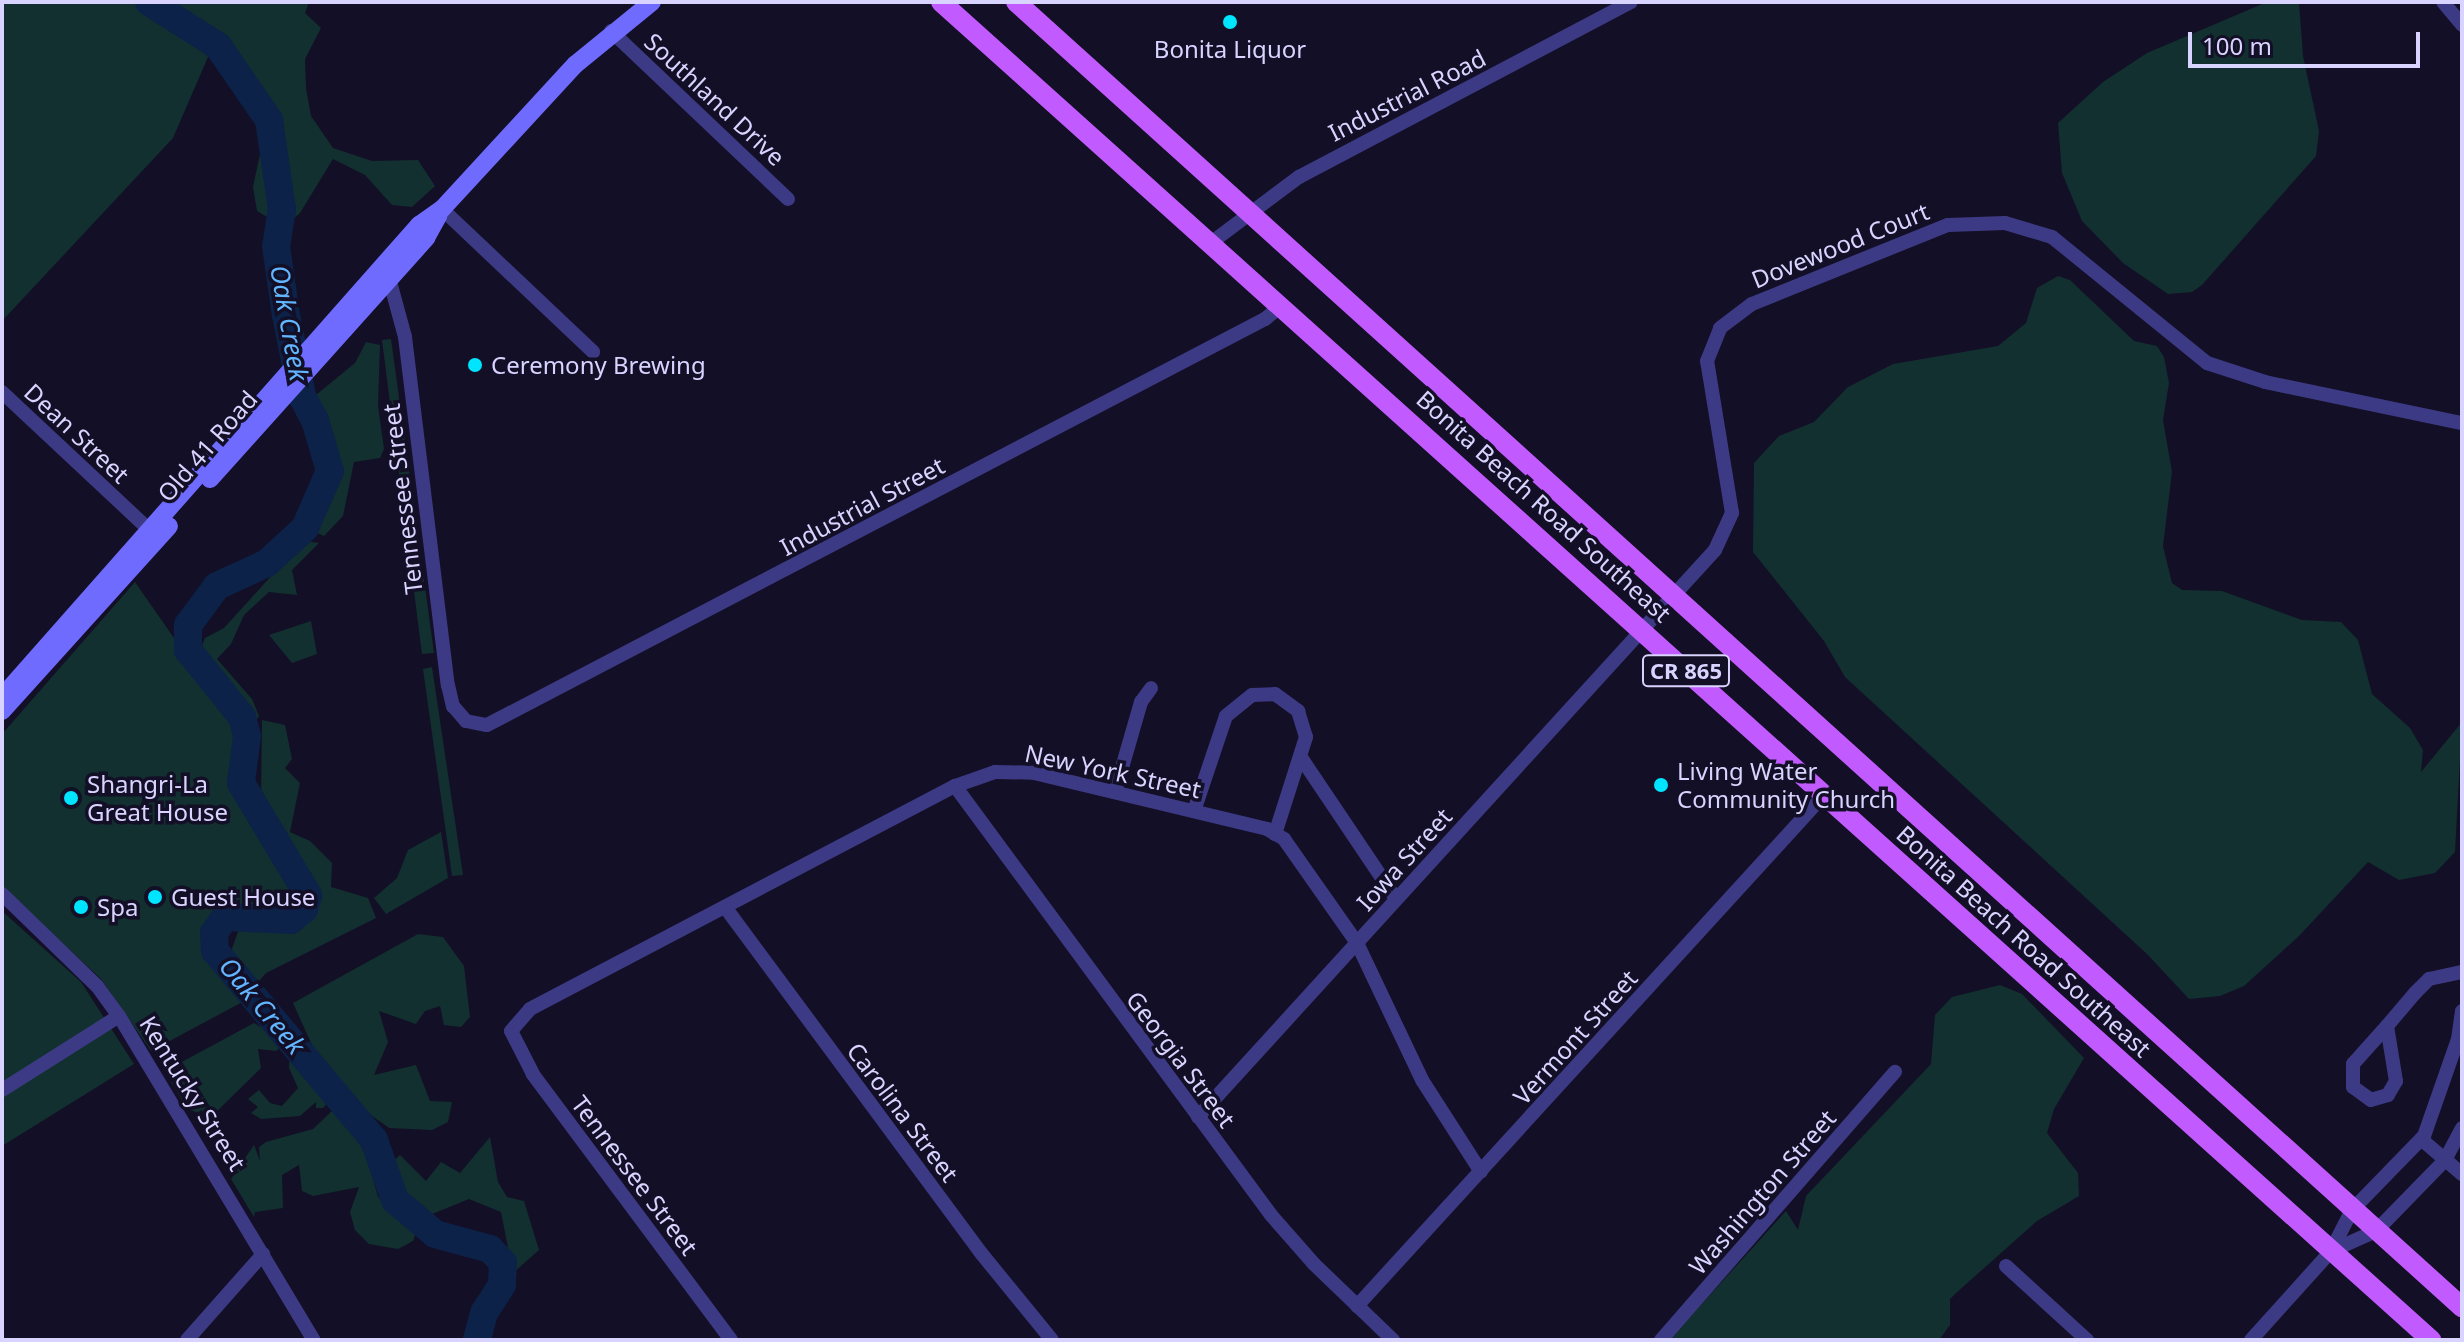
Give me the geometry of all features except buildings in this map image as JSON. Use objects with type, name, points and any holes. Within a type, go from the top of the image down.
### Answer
[{"type":"main road","name":"Bonita Beach Road Southeast","points":[[941,2],[1212,242],[2431,1340]]},
{"type":"main road","name":"Bonita Beach Road Southeast","points":[[1016,2],[2462,1307]]},
{"type":"street","name":"Old 41 Road","points":[[2,697],[268,405],[419,225],[442,209],[611,31],[652,2]]},
{"type":"street","name":"Industrial Road","points":[[1212,242],[1248,211],[1325,163],[1631,2]]},
{"type":"street","points":[[2443,2],[2462,25]]},
{"type":"street","name":"Southland Drive","points":[[611,31],[788,199]]},
{"type":"street","name":"Old 41 Road","points":[[321,343],[426,238],[442,209]]},
{"type":"street","points":[[442,209],[593,352]]},
{"type":"street","name":"Dovewood Court","points":[[1642,631],[1715,550],[1732,513],[1707,361],[1720,328],[1752,304],[1948,225],[2005,223],[2052,237],[2207,363],[2265,382],[2462,423]]},
{"type":"street","name":"Tennessee Street","points":[[389,278],[405,337],[448,685],[459,713]]},
{"type":"street","name":"Industrial Street","points":[[459,713],[466,721],[487,725],[549,695],[1265,319],[1282,305]]},
{"type":"street","name":"Dean Street","points":[[2,392],[153,534]]},
{"type":"street","name":"Old 41 Road","points":[[2,711],[153,534]]},
{"type":"street","name":"Iowa Street","points":[[1198,1117],[1642,631]]},
{"type":"street","points":[[1115,792],[1141,702],[1151,688]]},
{"type":"street","points":[[1194,811],[1226,716],[1243,700],[1263,693],[1291,703],[1306,728],[1302,759],[1275,834]]},
{"type":"street","points":[[1302,759],[1396,899]]},
{"type":"street","name":"New York Street","points":[[511,1031],[530,1009],[955,786],[1014,771],[1194,811],[1275,834],[1297,853],[1357,943],[1422,1080],[1481,1172]]},
{"type":"street","name":"Georgia Street","points":[[955,786],[1271,1215],[1393,1340]]},
{"type":"street","name":"Vermont Street","points":[[1357,1306],[1824,795]]},
{"type":"street","name":"Kentucky Street","points":[[2,894],[97,986],[119,1016],[314,1340]]},
{"type":"street","name":"Carolina Street","points":[[725,907],[971,1241],[1052,1340]]},
{"type":"street","points":[[2387,1026],[2396,1081],[2388,1095],[2371,1100],[2353,1087],[2349,1077],[2353,1064],[2387,1026],[2437,973],[2462,972]]},
{"type":"street","points":[[2251,1340],[2331,1251],[2352,1210],[2421,1139],[2436,1110],[2460,1045],[2462,1011]]},
{"type":"street","points":[[2,1090],[119,1016]]},
{"type":"street","name":"Tennessee Street","points":[[511,1031],[533,1074],[731,1340]]},
{"type":"street","name":"Washington Street","points":[[1661,1340],[1895,1072]]},
{"type":"street","points":[[2331,1251],[2376,1231],[2445,1160],[2462,1128]]},
{"type":"street","points":[[2421,1139],[2462,1174]]},
{"type":"street","points":[[187,1340],[263,1254]]},
{"type":"street","points":[[2006,1266],[2087,1340]]},
{"type":"green space","points":[[2,2],[309,2],[305,13],[321,28],[305,59],[311,116],[333,148],[372,161],[418,160],[435,186],[412,207],[392,205],[365,175],[333,159],[300,213],[284,227],[257,211],[253,187],[266,126],[258,99],[233,67],[208,57],[173,138],[2,321]]},
{"type":"green space","points":[[2267,2],[2299,2],[2303,56],[2319,131],[2316,156],[2202,285],[2192,292],[2168,294],[2123,263],[2082,221],[2062,173],[2058,123],[2103,82],[2147,53]]},
{"type":"green space","points":[[2058,276],[2070,280],[2134,341],[2157,346],[2164,357],[2169,383],[2163,420],[2172,472],[2163,546],[2172,583],[2182,590],[2222,591],[2302,620],[2341,622],[2358,640],[2372,694],[2410,728],[2423,750],[2421,772],[2462,722],[2455,852],[2435,873],[2399,880],[2368,862],[2299,936],[2244,986],[2220,996],[2189,999],[2147,954],[1845,677],[1824,641],[1753,552],[1754,463],[1779,436],[1814,422],[1848,387],[1893,364],[1998,346],[2026,323],[2037,288]]},
{"type":"green space","points":[[391,339],[434,653],[422,654],[382,340]]},
{"type":"green space","points":[[366,342],[380,345],[378,406],[384,449],[380,458],[354,462],[343,516],[324,536],[315,532],[313,524],[334,461],[311,399],[355,363]]},
{"type":"green space","points":[[303,541],[319,543],[292,570],[297,595],[269,592],[244,615],[231,644],[217,659],[252,699],[259,716],[255,723],[226,693],[199,653],[205,638],[224,628]]},
{"type":"green space","points":[[135,582],[208,687],[239,717],[235,787],[304,897],[290,916],[224,913],[210,933],[211,952],[248,999],[151,1051],[101,979],[2,887],[2,734]]},
{"type":"green space","points":[[311,621],[317,654],[292,663],[269,635]]},
{"type":"green space","points":[[432,667],[463,875],[452,876],[423,669]]},
{"type":"green space","points":[[262,720],[285,725],[292,759],[285,768],[300,783],[290,832],[310,841],[332,863],[331,887],[368,898],[376,918],[266,973],[252,989],[229,957],[239,929],[249,923],[286,929],[312,907],[298,863],[269,835],[261,798]]},
{"type":"green space","points":[[441,832],[448,878],[386,914],[374,898],[397,878],[408,850]]},
{"type":"green space","points":[[2,911],[81,982],[134,1064],[2,1146]]},
{"type":"green space","points":[[418,934],[443,937],[464,966],[470,1017],[461,1027],[444,1025],[440,1006],[425,1011],[416,1024],[379,1011],[388,1042],[374,1075],[416,1065],[430,1101],[452,1102],[448,1122],[432,1130],[389,1128],[368,1113],[316,1054],[293,1003]]},
{"type":"green space","points":[[2000,985],[2022,994],[2084,1058],[2054,1109],[2047,1133],[2078,1173],[2079,1196],[2037,1221],[1950,1299],[1950,1325],[1939,1340],[1669,1340],[1786,1211],[1798,1230],[1806,1196],[1931,1064],[1935,1015],[1952,997]]},
{"type":"green space","points":[[254,1023],[285,1042],[276,1051],[258,1049],[261,1068],[211,1117],[187,1109],[165,1071]]},
{"type":"green space","points":[[290,1050],[312,1071],[318,1086],[330,1088],[333,1097],[323,1108],[316,1108],[316,1102],[300,1116],[261,1119],[251,1113],[258,1107],[248,1099],[259,1090],[270,1103],[282,1106],[298,1088],[289,1068]]},
{"type":"green space","points":[[344,1107],[364,1147],[378,1197],[418,1227],[413,1241],[398,1249],[369,1244],[355,1230],[350,1212],[359,1187],[313,1196],[302,1191],[299,1165],[282,1175],[283,1208],[255,1212],[254,1217],[231,1179],[254,1145],[260,1161],[259,1147],[266,1142],[313,1129],[334,1109]]},
{"type":"green space","points":[[490,1137],[498,1182],[507,1197],[524,1201],[539,1250],[513,1273],[501,1212],[469,1199],[420,1219],[407,1208],[395,1182],[393,1161],[400,1155],[426,1181],[441,1162],[460,1173]]},
{"type":"waterway","name":"Oak Creek","points":[[149,2],[218,46],[269,120],[282,209],[276,246],[286,315],[302,396],[315,420],[330,471],[305,528],[267,563],[217,586],[188,625],[188,650],[242,717],[247,736],[241,783],[308,895],[304,909],[291,920],[225,917],[214,933],[215,951],[374,1140],[395,1200],[435,1234],[490,1249],[503,1263],[502,1285],[484,1313],[477,1340]]},
{"type":"place","name":"Bonita Liquor","points":[[1230,22]]},
{"type":"place","name":"Ceremony Brewing","points":[[475,365]]},
{"type":"place","name":"Living Water Community Church","points":[[1661,785]]},
{"type":"place","name":"Shangri-La Great House","points":[[71,798]]},
{"type":"place","name":"Guest House","points":[[155,897]]},
{"type":"place","name":"Spa","points":[[81,907]]}]
